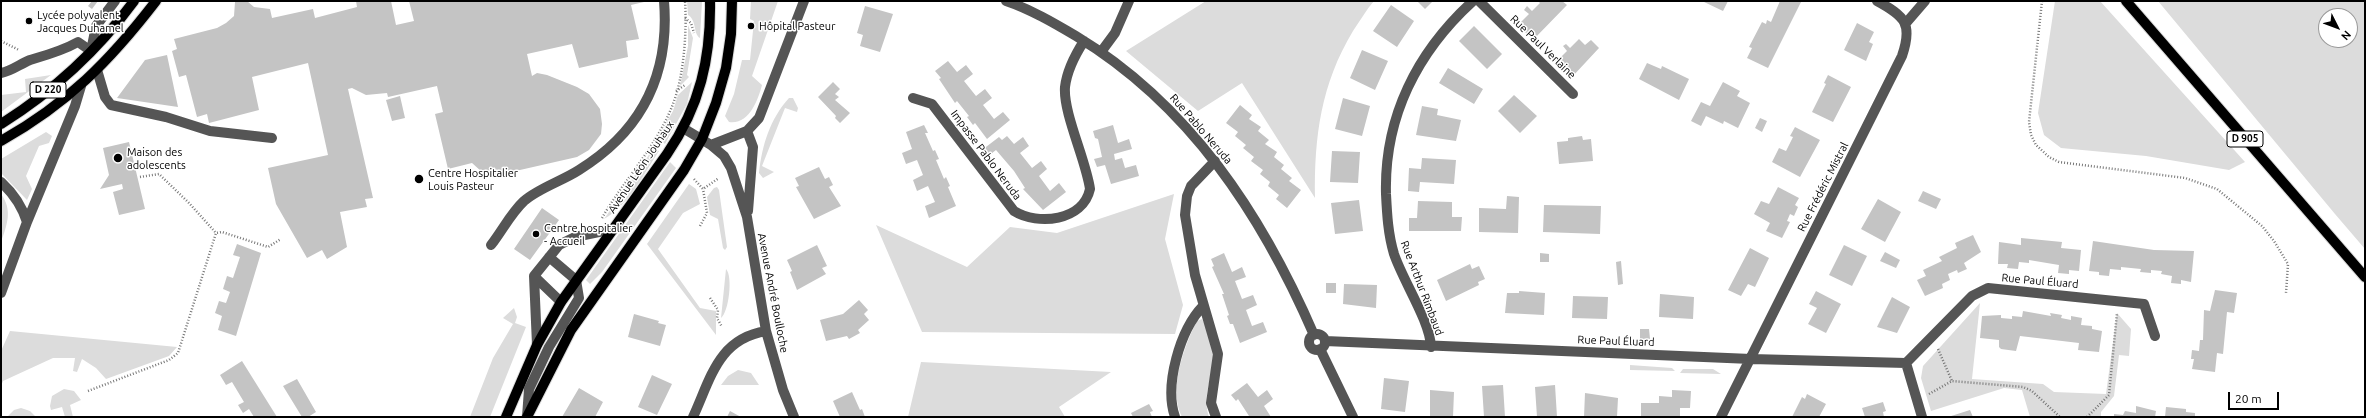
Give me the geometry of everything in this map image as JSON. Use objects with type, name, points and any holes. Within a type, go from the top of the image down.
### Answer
[{"type":"main road","name":"D 220","points":[[1,124],[48,91],[91,51],[134,1]]},
{"type":"main road","name":"D 220","points":[[1,141],[45,114],[81,86],[97,70],[156,1]]},
{"type":"main road","name":"Avenue Léon Jouhaux","points":[[506,417],[537,345],[561,302],[608,230],[667,154],[683,128],[700,90],[706,63],[710,36],[710,1]]},
{"type":"main road","points":[[527,417],[571,330],[684,170],[702,139],[716,103],[726,68],[731,34],[732,1]]},
{"type":"main road","name":"D 905","points":[[2126,1],[2365,277]]},
{"type":"street","points":[[1,73],[9,72],[29,61],[56,54],[78,42],[91,51],[96,26],[114,1]]},
{"type":"street","points":[[492,245],[525,201],[592,162],[616,143],[636,120],[645,104],[658,71],[664,44],[666,21],[664,1]]},
{"type":"street","points":[[711,145],[747,131],[759,118],[804,1]]},
{"type":"street","name":"Rue Pablo Neruda","points":[[1006,1],[1018,5],[1101,52],[1173,112],[1236,188],[1265,234],[1314,335],[1321,335],[1323,345]]},
{"type":"street","points":[[1101,52],[1115,33],[1129,1]]},
{"type":"street","name":"Rue Arthur Rimbaud","points":[[1432,347],[1428,330],[1400,270],[1390,237],[1386,196],[1388,154],[1400,105],[1421,61],[1443,31],[1473,1]]},
{"type":"street","name":"Rue Paul Verlaine","points":[[1479,1],[1574,94]]},
{"type":"street","points":[[1877,1],[1893,10],[1906,23],[1925,1]]},
{"type":"street","name":"Rue Frédéric Mistral","points":[[1721,417],[1902,56],[1908,40],[1906,23]]},
{"type":"street","name":"Impasse Pablo Neruda","points":[[913,98],[932,104],[1014,211],[1024,217],[1037,220],[1052,219],[1070,214],[1088,198],[1090,189],[1066,97],[1068,74],[1073,59],[1084,41]]},
{"type":"street","points":[[97,70],[105,97],[111,105],[166,117],[210,131],[272,138]]},
{"type":"street","points":[[1,293],[27,222],[62,140],[81,86]]},
{"type":"street","points":[[683,128],[711,145],[724,156],[731,168],[748,217]]},
{"type":"street","points":[[747,131],[753,147],[748,217]]},
{"type":"street","points":[[1215,161],[1191,186],[1187,196],[1185,215],[1203,306],[1214,336],[1218,354],[1211,403],[1216,417]]},
{"type":"street","points":[[1,182],[14,194],[24,211],[27,222]]},
{"type":"street","name":"Avenue André Boulloche","points":[[748,217],[766,331],[783,390],[794,417]]},
{"type":"street","points":[[537,345],[534,276],[559,245],[575,237],[608,230]]},
{"type":"street","points":[[527,417],[529,389],[549,348],[579,298],[576,280],[549,258]]},
{"type":"street","points":[[534,276],[561,302]]},
{"type":"street","name":"Rue Paul Éluard","points":[[1323,345],[1432,347],[1751,359],[1906,362],[1972,296],[1988,288],[2144,304],[2155,336]]},
{"type":"street","points":[[1175,417],[1171,395],[1176,362],[1193,316],[1203,306]]},
{"type":"street","points":[[693,417],[720,358],[728,347],[751,334],[766,331]]},
{"type":"street","points":[[1323,345],[1353,417]]},
{"type":"street","points":[[1906,362],[1922,417]]},
{"type":"path","points":[[608,230],[599,223],[653,142],[674,103],[685,44],[684,1]]},
{"type":"path","points":[[2042,1],[2029,122],[2031,134],[2042,152],[2049,157],[2071,164],[2185,178],[2217,189],[2262,226],[2274,241],[2288,264],[2286,293]]},
{"type":"path","points":[[685,18],[691,23],[695,37]]},
{"type":"path","points":[[1,41],[19,50]]},
{"type":"path","points":[[676,92],[689,82]]},
{"type":"path","points":[[140,177],[159,174],[189,203],[216,233]]},
{"type":"path","points":[[691,176],[703,189],[707,213],[700,226]]},
{"type":"path","points":[[703,189],[719,178]]},
{"type":"path","points":[[216,233],[222,232],[268,247],[281,239]]},
{"type":"path","points":[[88,391],[169,360],[178,353],[216,233]]},
{"type":"path","points":[[710,298],[718,310],[717,318],[722,327]]},
{"type":"path","points":[[2087,417],[2109,395],[2119,301]]},
{"type":"path","points":[[1932,336],[1952,381]]},
{"type":"path","points":[[1917,401],[1952,381],[2023,387],[2032,391],[2060,417]]},
{"type":"shaded area","points":[[687,1],[702,1],[700,38],[696,33],[693,20],[688,15]]},
{"type":"shaded area","points":[[751,1],[778,1],[752,76],[762,85],[758,98],[747,116],[736,122],[729,122],[725,116],[734,94],[742,60],[750,60],[754,21],[750,19]]},
{"type":"shaded area","points":[[1206,1],[1374,1],[1353,31],[1342,51],[1333,71],[1327,91],[1318,132],[1315,198],[1242,83],[1198,111],[1126,51]]},
{"type":"shaded area","points":[[2055,1],[2100,1],[2245,162],[2229,170],[2146,156],[2061,148],[2044,135],[2038,113]]},
{"type":"shaded area","points":[[2158,1],[2365,1],[2365,249],[2335,214]]},
{"type":"shaded area","points":[[688,25],[693,38],[687,75],[689,77],[680,86],[688,46]]},
{"type":"shaded area","points":[[51,75],[1,112],[1,95],[26,92],[25,79]]},
{"type":"shaded area","points":[[692,82],[687,104],[665,144],[658,137],[673,111],[678,95]]},
{"type":"shaded area","points":[[789,98],[793,98],[798,108],[797,112],[785,108],[762,166],[774,172],[763,178],[759,173],[762,152],[768,133],[782,106]]},
{"type":"shaded area","points":[[46,132],[52,136],[49,143],[39,146],[26,176],[32,189],[27,200],[1,173],[1,159]]},
{"type":"shaded area","points":[[653,149],[659,151],[635,189],[621,206],[604,219]]},
{"type":"shaded area","points":[[670,162],[676,168],[602,272],[590,284],[586,280]]},
{"type":"shaded area","points":[[689,184],[696,189],[700,204],[683,213],[658,249],[700,308],[716,311],[716,335],[647,244]]},
{"type":"shaded area","points":[[717,187],[719,190],[727,247],[725,250],[723,248],[718,219],[710,215],[707,197],[714,188]]},
{"type":"shaded area","points":[[1,194],[7,206],[8,218],[1,242]]},
{"type":"shaded area","points":[[1174,194],[1165,239],[1183,305],[1175,334],[922,332],[876,225],[967,267],[1010,227],[1057,233]]},
{"type":"shaded area","points":[[726,269],[730,286],[728,302],[721,318]]},
{"type":"shaded area","points":[[1980,303],[1972,379],[2043,384],[2054,392],[2106,394],[2117,313],[2131,329],[2129,356],[2119,355],[2114,396],[2101,412],[2101,417],[2030,417],[2022,390],[2004,388],[1931,411],[1921,378],[1923,366]]},
{"type":"shaded area","points":[[514,308],[517,317],[515,323],[526,327],[490,417],[470,417],[493,358],[513,324],[503,318]]},
{"type":"shaded area","points":[[1202,319],[1209,335],[1213,353],[1213,364],[1207,397],[1207,410],[1209,417],[1182,417],[1178,406],[1177,394],[1179,368],[1192,331],[1197,321]]},
{"type":"shaded area","points":[[10,331],[177,347],[169,356],[106,379],[96,368],[82,359],[77,372],[73,371],[75,358],[53,358],[3,381],[1,386],[1,351]]},
{"type":"shaded area","points":[[921,362],[1111,372],[1059,407],[1065,417],[908,417]]},
{"type":"shaded area","points":[[1630,365],[1672,368],[1675,371],[1630,370]]},
{"type":"shaded area","points":[[1683,369],[1713,369],[1721,374],[1680,373]]},
{"type":"shaded area","points":[[738,370],[751,373],[759,385],[721,385],[728,376]]},
{"type":"shaded area","points":[[64,389],[74,391],[81,400],[70,405],[73,417],[65,417],[62,407],[51,410],[50,406],[52,396]]},
{"type":"shaded area","points":[[21,408],[30,411],[36,417],[7,417],[14,410]]},
{"type":"building","points":[[92,1],[98,1],[92,9],[88,6]]},
{"type":"building","points":[[247,1],[254,7],[270,9],[272,18],[313,9],[315,18],[357,7],[356,1],[391,1],[396,25],[414,21],[409,1],[644,2],[631,5],[639,39],[626,41],[628,57],[579,68],[572,44],[527,54],[532,76],[537,73],[547,75],[577,87],[589,94],[600,109],[602,124],[601,134],[589,150],[577,157],[498,175],[482,172],[472,163],[448,169],[435,114],[443,112],[437,86],[388,97],[387,93],[366,95],[352,88],[348,89],[373,198],[365,199],[367,207],[340,212],[347,247],[327,259],[322,250],[307,258],[276,204],[268,168],[328,155],[308,63],[252,77],[259,110],[209,123],[207,114],[197,117],[186,75],[179,77],[172,51],[177,49],[174,39],[217,28],[226,23],[234,16],[235,2]]},
{"type":"building","points":[[1417,1],[1433,1],[1425,9]]},
{"type":"building","points":[[1538,1],[1562,1],[1567,5],[1533,40],[1514,21],[1517,17],[1521,22],[1529,14],[1524,10],[1527,6],[1532,11],[1540,3]]},
{"type":"building","points":[[1702,1],[1728,1],[1723,11]]},
{"type":"building","points":[[1780,1],[1801,2],[1768,68],[1747,58],[1752,48],[1749,47],[1762,22],[1766,24],[1767,20],[1771,22]]},
{"type":"building","points":[[1391,5],[1414,21],[1397,47],[1373,31]]},
{"type":"building","points":[[865,6],[893,14],[880,52],[860,46],[863,35],[857,33]]},
{"type":"building","points":[[1857,23],[1874,32],[1869,42],[1873,44],[1866,61],[1844,50]]},
{"type":"building","points":[[1474,26],[1502,54],[1487,69],[1459,41]]},
{"type":"building","points":[[1579,39],[1585,45],[1591,40],[1599,48],[1572,77],[1552,58],[1555,55],[1559,59],[1567,51],[1563,46],[1566,44],[1570,48]]},
{"type":"building","points":[[1362,50],[1388,61],[1375,90],[1350,78]]},
{"type":"building","points":[[167,55],[178,107],[117,98],[145,60]]},
{"type":"building","points":[[948,61],[957,72],[966,65],[973,74],[964,81],[976,96],[985,89],[992,98],[983,105],[994,119],[1003,112],[1010,120],[987,139],[975,123],[973,125],[967,117],[969,116],[957,101],[955,103],[939,79],[941,78],[935,71]]},
{"type":"building","points":[[1647,63],[1661,69],[1662,66],[1689,79],[1679,100],[1639,79]]},
{"type":"building","points":[[1448,68],[1483,89],[1474,104],[1439,83]]},
{"type":"building","points":[[1828,75],[1851,87],[1833,122],[1812,112],[1826,84],[1824,83]]},
{"type":"building","points":[[833,82],[840,89],[835,94],[839,97],[835,100],[850,113],[840,123],[835,118],[836,116],[818,97]]},
{"type":"building","points":[[1723,82],[1740,91],[1737,96],[1750,103],[1738,128],[1724,121],[1723,124],[1706,116],[1701,126],[1691,121],[1701,102],[1710,106]]},
{"type":"building","points":[[1514,95],[1537,116],[1520,133],[1498,111]]},
{"type":"building","points":[[400,96],[405,118],[392,121],[386,100]]},
{"type":"building","points":[[1343,98],[1370,106],[1362,136],[1335,129]]},
{"type":"building","points":[[1240,105],[1252,115],[1249,119],[1261,127],[1258,131],[1269,140],[1265,144],[1277,152],[1274,157],[1284,165],[1281,169],[1292,178],[1289,181],[1301,190],[1287,208],[1276,199],[1279,195],[1268,186],[1270,182],[1260,174],[1263,170],[1251,161],[1254,157],[1243,148],[1246,145],[1235,136],[1238,132],[1226,123]]},
{"type":"building","points":[[1422,106],[1438,109],[1437,115],[1461,120],[1456,141],[1416,135]]},
{"type":"building","points":[[1760,118],[1767,121],[1762,132],[1755,128]]},
{"type":"building","points":[[924,125],[928,133],[925,133],[933,151],[935,150],[939,159],[936,160],[944,179],[946,177],[950,186],[948,187],[956,206],[929,218],[925,206],[935,202],[928,186],[917,191],[913,180],[923,175],[917,160],[906,164],[902,153],[912,149],[906,132]]},
{"type":"building","points":[[1113,125],[1118,143],[1129,139],[1132,149],[1114,154],[1115,160],[1122,158],[1125,168],[1136,165],[1139,176],[1111,184],[1105,165],[1097,167],[1094,159],[1102,157],[1098,139],[1095,138],[1093,131]]},
{"type":"building","points":[[1795,127],[1820,140],[1800,177],[1772,162],[1779,148],[1786,151],[1793,137],[1790,136]]},
{"type":"building","points":[[1007,136],[1014,144],[1023,137],[1029,146],[1020,153],[1032,168],[1041,161],[1047,169],[1039,176],[1050,191],[1059,183],[1066,192],[1043,210],[1023,189],[1025,188],[1014,171],[996,150],[987,157],[982,150],[999,137],[1002,140]]},
{"type":"building","points":[[1582,136],[1583,140],[1591,139],[1593,161],[1559,164],[1557,142],[1568,141],[1568,138]]},
{"type":"building","points":[[129,142],[145,209],[119,215],[113,192],[123,189],[122,184],[100,189],[109,175],[103,148]]},
{"type":"building","points":[[1332,151],[1360,152],[1358,183],[1330,182]]},
{"type":"building","points":[[1422,158],[1456,160],[1454,184],[1420,182],[1419,192],[1408,191],[1409,168],[1421,169]]},
{"type":"building","points":[[819,167],[825,179],[829,177],[833,185],[829,187],[841,206],[814,219],[796,187],[799,186],[795,178]]},
{"type":"building","points":[[1778,187],[1799,198],[1795,205],[1798,207],[1794,216],[1790,214],[1787,221],[1790,222],[1782,238],[1766,231],[1770,223],[1754,214],[1761,201],[1769,204]]},
{"type":"building","points":[[1923,191],[1941,199],[1936,209],[1918,201]]},
{"type":"building","points":[[1507,196],[1519,197],[1518,233],[1479,232],[1479,208],[1506,209]]},
{"type":"building","points":[[1878,199],[1901,212],[1885,242],[1861,229]]},
{"type":"building","points":[[1359,200],[1363,231],[1335,234],[1331,203]]},
{"type":"building","points":[[1418,201],[1452,202],[1452,217],[1462,217],[1461,231],[1409,231],[1409,218],[1417,218]]},
{"type":"building","points":[[1544,205],[1601,206],[1600,234],[1543,232]]},
{"type":"building","name":"Centre hospitalier - Accueil","points":[[542,208],[559,220],[530,260],[514,249]]},
{"type":"building","points":[[1973,235],[1981,252],[1964,263],[1967,269],[1958,273],[1957,270],[1948,274],[1950,280],[1942,284],[1943,288],[1925,296],[1917,280],[1926,276],[1923,270],[1942,261],[1939,257],[1957,248],[1955,243]]},
{"type":"building","points":[[2021,238],[2062,242],[2061,248],[2081,250],[2079,271],[2069,270],[2069,274],[2058,273],[2059,265],[2029,260],[2029,263],[2019,262],[2018,269],[2007,268],[2008,264],[1998,264],[1999,242],[2021,245]]},
{"type":"building","points":[[2093,241],[2154,250],[2194,251],[2191,282],[2181,280],[2181,284],[2171,283],[2172,276],[2161,274],[2162,271],[2151,270],[2151,273],[2140,272],[2141,269],[2121,267],[2121,270],[2110,269],[2109,276],[2099,275],[2099,272],[2089,271]]},
{"type":"building","points":[[237,244],[261,253],[236,336],[218,330],[222,316],[215,313],[219,301],[226,303],[230,292],[223,289],[227,276],[233,278],[240,257],[233,255]]},
{"type":"building","points":[[817,245],[827,266],[822,268],[826,274],[797,290],[790,272],[792,271],[787,260]]},
{"type":"building","points":[[1844,245],[1867,256],[1852,286],[1829,275]]},
{"type":"building","points":[[1750,248],[1769,258],[1755,287],[1748,284],[1741,296],[1728,290]]},
{"type":"building","points":[[1885,252],[1900,260],[1896,268],[1880,261]]},
{"type":"building","points":[[1224,253],[1232,272],[1242,267],[1246,277],[1235,281],[1242,299],[1253,295],[1257,305],[1246,310],[1252,326],[1263,322],[1267,332],[1240,343],[1233,324],[1230,324],[1227,316],[1229,315],[1222,294],[1224,294],[1212,267],[1214,266],[1211,259]]},
{"type":"building","points":[[1540,253],[1549,254],[1549,262],[1540,262]]},
{"type":"building","points":[[1621,261],[1623,284],[1618,285],[1616,262]]},
{"type":"building","points":[[1470,264],[1472,269],[1479,266],[1485,279],[1478,282],[1479,285],[1446,301],[1437,280]]},
{"type":"building","points":[[1326,283],[1336,283],[1336,293],[1326,293]]},
{"type":"building","points":[[1344,284],[1377,285],[1376,308],[1343,304]]},
{"type":"building","points":[[2215,290],[2237,293],[2234,313],[2227,312],[2223,354],[2217,353],[2215,372],[2192,369],[2194,359],[2191,359],[2192,350],[2199,351],[2200,340],[2203,340],[2204,310],[2210,311]]},
{"type":"building","points":[[1519,291],[1545,293],[1544,315],[1505,313],[1507,293],[1519,293]]},
{"type":"building","points":[[1816,291],[1841,304],[1826,333],[1808,324],[1817,308],[1809,304]]},
{"type":"building","points":[[1660,294],[1694,297],[1693,319],[1659,317]]},
{"type":"building","points":[[1573,296],[1608,297],[1607,319],[1572,318]]},
{"type":"building","points":[[1892,297],[1910,307],[1897,333],[1877,327]]},
{"type":"building","points":[[859,300],[868,310],[864,314],[869,320],[858,330],[860,333],[849,339],[847,336],[826,341],[820,320],[843,314]]},
{"type":"building","points":[[2023,311],[2051,316],[2050,313],[2062,315],[2061,318],[2071,320],[2071,316],[2082,318],[2081,325],[2092,326],[2092,329],[2102,331],[2099,352],[2078,350],[2079,343],[2020,336],[2016,351],[2001,349],[1999,347],[1999,340],[1980,338],[1982,316],[2001,315],[2001,318],[2012,319],[2012,316],[2022,317]]},
{"type":"building","points":[[634,314],[659,321],[658,323],[666,325],[660,346],[628,337]]},
{"type":"building","points":[[1640,329],[1649,329],[1650,339],[1640,339]]},
{"type":"building","points":[[242,361],[277,417],[254,417],[249,409],[243,413],[238,405],[244,402],[232,382],[226,385],[220,375]]},
{"type":"building","points":[[652,375],[672,384],[657,415],[638,407]]},
{"type":"building","points":[[1384,378],[1409,381],[1405,412],[1381,409]]},
{"type":"building","points":[[297,379],[316,412],[308,417],[302,417],[283,386]]},
{"type":"building","points":[[1247,383],[1258,397],[1267,390],[1273,399],[1264,406],[1271,417],[1247,417],[1249,416],[1238,399],[1236,401],[1231,395]]},
{"type":"building","points":[[1503,385],[1505,417],[1484,417],[1482,386]]},
{"type":"building","points":[[1555,385],[1557,417],[1537,417],[1535,387]]},
{"type":"building","points":[[579,388],[603,402],[595,417],[562,417]]},
{"type":"building","points":[[1430,390],[1454,392],[1453,417],[1430,417]]},
{"type":"building","points":[[1672,390],[1691,391],[1690,408],[1680,408],[1680,417],[1641,417],[1641,403],[1659,403],[1659,396],[1672,397]]},
{"type":"building","points":[[852,392],[860,410],[862,409],[865,417],[840,417],[833,401]]},
{"type":"building","points":[[1585,393],[1618,398],[1617,417],[1584,417]]},
{"type":"building","points":[[1807,394],[1826,404],[1819,417],[1792,417],[1802,397],[1805,399]]},
{"type":"building","points":[[1883,402],[1886,411],[1883,412],[1884,417],[1865,417],[1862,408]]},
{"type":"building","points":[[1149,404],[1153,411],[1150,412],[1152,417],[1133,417],[1131,413]]},
{"type":"building","points":[[2136,406],[2156,411],[2155,417],[2114,417],[2114,414],[2123,415],[2125,411],[2136,413]]},
{"type":"building","points":[[2166,407],[2186,409],[2186,412],[2195,413],[2195,417],[2165,417]]},
{"type":"building","points":[[1970,410],[1973,417],[1948,417]]},
{"type":"building","points":[[730,411],[741,417],[727,417]]},
{"type":"place","name":"Lycée polyvalent Jacques Duhamel","points":[[29,21]]},
{"type":"place","name":"Hôpital Pasteur","points":[[751,26]]},
{"type":"place","name":"Maison des adolescents","points":[[118,158]]},
{"type":"place","name":"Centre Hospitalier Louis Pasteur","points":[[419,179]]},
{"type":"place","name":"Centre hospitalier - Accueil","points":[[536,234]]}]
